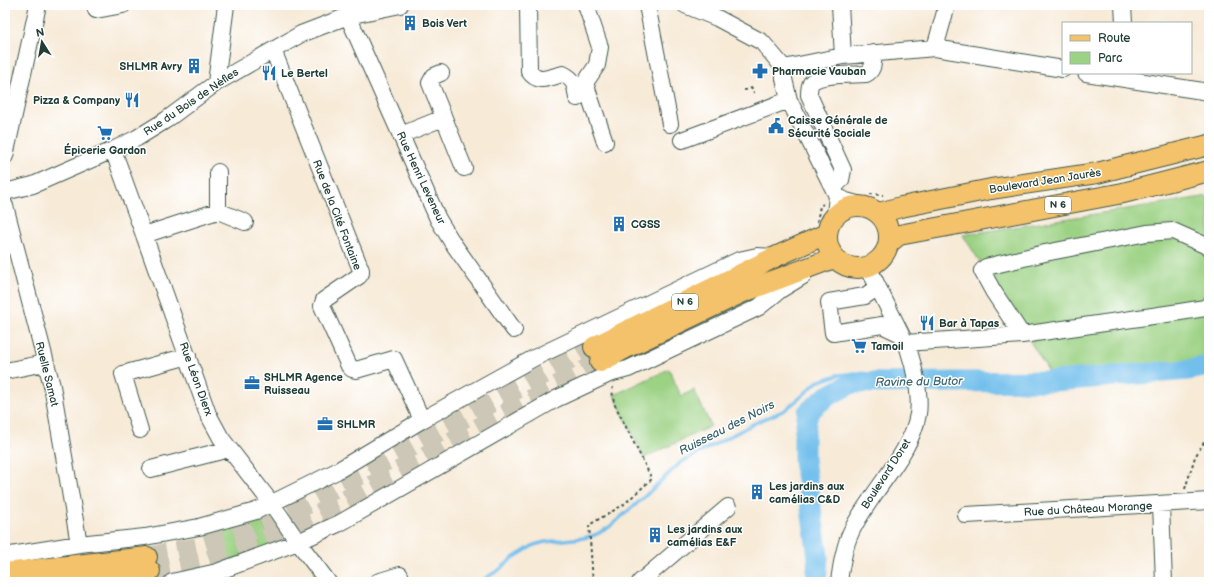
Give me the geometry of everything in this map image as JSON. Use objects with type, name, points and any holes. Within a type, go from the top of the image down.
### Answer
[{"type":"main road","name":"Boulevard Jean Jaurès","points":[[881,204],[901,207],[991,189],[1097,173],[1209,145]]},
{"type":"main road","name":"N 6","points":[[872,273],[889,244],[899,235],[1123,193],[1209,171]]},
{"type":"main road","points":[[872,273],[841,264],[834,258],[828,249],[826,234],[835,199],[844,208],[865,200],[872,208],[881,204],[888,226],[889,244]]},
{"type":"main road","name":"N 6","points":[[826,234],[776,257],[597,354],[630,346],[741,293],[834,258]]},
{"type":"main road","points":[[5,573],[149,564],[48,582]]},
{"type":"street","points":[[5,156],[38,5]]},
{"type":"street","points":[[96,10],[123,5]]},
{"type":"street","points":[[216,83],[226,5]]},
{"type":"street","name":"Rue du Bois de Nèfles","points":[[5,192],[33,185],[137,138],[166,120],[216,83],[301,34],[348,16],[400,5]]},
{"type":"street","points":[[528,5],[529,71],[533,76],[539,79],[546,79],[563,74],[570,78],[575,85],[577,98]]},
{"type":"street","points":[[586,5],[600,47],[597,65],[585,83],[605,142]]},
{"type":"street","points":[[647,5],[670,124]]},
{"type":"street","points":[[685,5],[717,18],[762,42],[784,68],[784,79],[789,100],[835,199]]},
{"type":"street","points":[[840,5],[843,56]]},
{"type":"street","points":[[935,48],[947,5]]},
{"type":"street","points":[[1123,5],[1124,22]]},
{"type":"street","name":"Rue Henri Leveneur","points":[[348,16],[438,219],[452,242],[514,330]]},
{"type":"street","points":[[784,68],[843,56],[935,48],[1062,69]]},
{"type":"street","points":[[221,49],[240,68]]},
{"type":"street","name":"Rue de la Cité Fontaine","points":[[273,50],[361,270],[359,276],[324,300],[322,306],[349,366],[356,370],[394,359],[422,420]]},
{"type":"street","points":[[835,199],[843,170],[809,95],[809,89],[815,80],[823,77],[866,74],[870,72],[873,68],[874,53]]},
{"type":"street","points":[[441,73],[434,76],[430,83],[464,168]]},
{"type":"street","points":[[1099,74],[1126,76],[1209,92]]},
{"type":"street","points":[[682,140],[789,100]]},
{"type":"street","points":[[401,135],[443,118]]},
{"type":"street","name":"Rue Léon Dierx","points":[[113,150],[208,414],[221,438],[272,504],[328,582]]},
{"type":"street","points":[[218,172],[218,211]]},
{"type":"street","name":"Ruelle Samat","points":[[5,206],[45,364],[52,386],[79,544]]},
{"type":"street","points":[[144,235],[218,211],[245,222]]},
{"type":"street","points":[[1022,334],[993,292],[982,271],[986,268],[1045,253],[1147,233],[1173,231],[1209,246]]},
{"type":"street","points":[[5,556],[79,544],[145,537],[199,527],[256,511],[337,471],[422,420],[534,358],[739,260],[757,256],[776,257]]},
{"type":"street","points":[[172,582],[216,572],[298,542],[340,523],[556,399],[609,374],[628,369],[759,307],[780,290],[834,258]]},
{"type":"street","points":[[872,273],[865,296],[829,302],[833,333],[882,325],[903,339],[1022,334],[1206,308],[1209,305]]},
{"type":"street","name":"Boulevard Doret","points":[[839,582],[844,554],[850,533],[859,516],[902,454],[913,432],[918,415],[919,402],[912,361],[872,273]]},
{"type":"street","points":[[140,430],[123,374],[188,356]]},
{"type":"street","points":[[5,371],[45,364]]},
{"type":"street","points":[[151,469],[229,449]]},
{"type":"street","name":"Rue du Château Morange","points":[[966,516],[1209,502]]},
{"type":"street","points":[[1160,505],[1164,582]]},
{"type":"street","points":[[640,582],[728,507]]},
{"type":"street","points":[[377,582],[400,575]]},
{"type":"path","points":[[745,89],[752,88],[754,92]]},
{"type":"path","points":[[865,200],[881,204]]},
{"type":"path","points":[[593,582],[589,525],[623,506],[652,479],[614,403],[612,390],[618,372]]},
{"type":"path","points":[[1180,503],[1195,457],[1204,442],[1209,438]]},
{"type":"path","points":[[1204,442],[1209,457]]},
{"type":"green space","points":[[1209,196],[1209,366],[1188,370],[1055,381],[963,235]]},
{"type":"green space","points":[[669,369],[681,396],[694,390],[711,426],[644,458],[614,395]]},
{"type":"green space","points":[[262,516],[272,546],[222,563],[212,533]]},
{"type":"waterway","name":"Ravine du Butor","points":[[816,582],[818,557],[804,460],[804,436],[808,412],[826,397],[852,383],[1055,381],[1188,370],[1209,366]]},
{"type":"waterway","name":"Ruisseau des Noirs","points":[[479,582],[499,570],[513,558],[534,545],[545,542],[583,538],[595,535],[608,528],[641,500],[680,463],[755,423],[785,410],[817,382],[838,375],[857,373],[870,374],[890,382]]},
{"type":"tunnel","points":[[147,557],[200,547],[243,534],[302,507],[594,347]]},
{"type":"tunnel","points":[[150,571],[204,561],[247,547],[308,520],[600,362]]},
{"type":"place","name":"Bois Vert","points":[[410,23]]},
{"type":"place","name":"SHLMR Avry","points":[[194,66]]},
{"type":"place","name":"Pharmacie Vauban","points":[[760,71]]},
{"type":"place","name":"Le Bertel","points":[[269,73]]},
{"type":"place","name":"Pizza & Company","points":[[132,100]]},
{"type":"place","name":"Caisse Générale de Sécurité Sociale","points":[[776,126]]},
{"type":"place","name":"Épicerie Gardon","points":[[105,133]]},
{"type":"place","name":"CGSS","points":[[619,224]]},
{"type":"place","name":"Bar à Tapas","points":[[927,323]]},
{"type":"place","name":"Tamoil","points":[[859,346]]},
{"type":"place","name":"SHLMR Agence Ruisseau","points":[[252,383]]},
{"type":"place","name":"SHLMR","points":[[325,424]]},
{"type":"place","name":"Les jardins aux camélias C&D","points":[[757,492]]},
{"type":"place","name":"Les jardins aux camélias E&F","points":[[655,535]]}]
